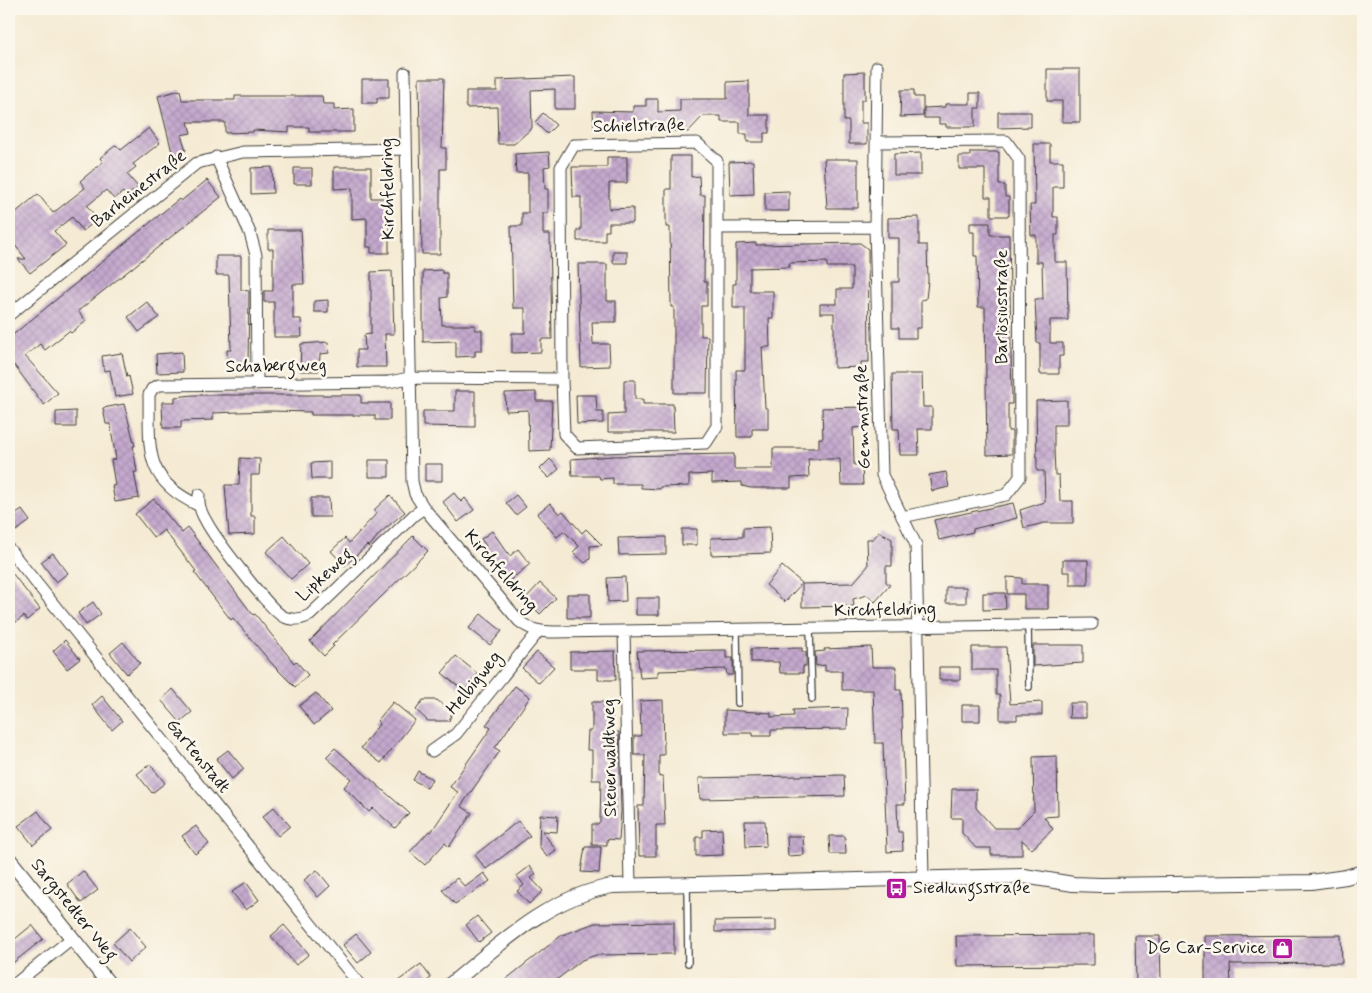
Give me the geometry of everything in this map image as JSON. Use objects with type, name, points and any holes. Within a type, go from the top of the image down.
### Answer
[{"type":"street","name":"Gemmstraße","points":[[876,67],[875,227],[882,475],[916,544],[923,878]]},
{"type":"street","name":"Kirchfeldring","points":[[405,73],[409,378],[412,480],[415,494],[424,508],[519,621],[527,628],[538,632],[624,632],[1092,624]]},
{"type":"street","name":"Barlösiusstraße","points":[[877,142],[1006,141],[1019,159],[1020,477],[1006,495],[902,517]]},
{"type":"street","name":"Schielstraße","points":[[696,143],[717,161],[717,426],[706,443],[577,448],[564,434],[562,379],[561,167],[574,145],[696,143]]},
{"type":"street","name":"Barheinestraße","points":[[9,316],[197,163],[216,157],[244,152],[405,149]]},
{"type":"street","points":[[216,157],[250,233],[256,255],[257,383]]},
{"type":"street","points":[[718,228],[875,227]]},
{"type":"street","points":[[409,378],[562,379]]},
{"type":"street","name":"Schabergweg","points":[[149,395],[152,389],[159,385],[388,382],[409,378]]},
{"type":"street","name":"Lipkeweg","points":[[149,395],[150,455],[154,467],[185,499],[199,500],[206,521],[219,541],[276,613],[295,619],[310,615],[414,515],[424,508]]},
{"type":"street","name":"Gartenstadt","points":[[9,549],[359,984]]},
{"type":"street","name":"Helbigweg","points":[[432,751],[456,734],[538,632]]},
{"type":"street","name":"Steuerwaldtweg","points":[[624,632],[630,884]]},
{"type":"street","name":"Sargstedter Weg","points":[[9,859],[110,984]]},
{"type":"street","points":[[451,984],[543,912],[594,889],[630,884],[1024,876],[1073,884],[1101,885],[1311,882],[1346,877],[1363,872]]},
{"type":"street","points":[[15,984],[72,938]]},
{"type":"lane","points":[[1028,625],[1028,687]]},
{"type":"lane","points":[[810,629],[812,699]]},
{"type":"lane","points":[[737,630],[738,702]]},
{"type":"lane","points":[[687,883],[688,963]]},
{"type":"building","points":[[1047,69],[1080,69],[1080,122],[1062,122],[1062,101],[1047,101]]},
{"type":"building","points":[[865,72],[865,100],[861,100],[861,123],[867,123],[867,144],[849,144],[849,121],[844,121],[844,73]]},
{"type":"building","points":[[575,77],[575,109],[555,109],[555,89],[531,90],[532,128],[514,144],[498,144],[497,107],[466,108],[466,91],[497,91],[497,80]]},
{"type":"building","points":[[419,78],[444,78],[442,148],[446,148],[446,169],[440,169],[440,254],[422,254]]},
{"type":"building","points":[[362,79],[389,79],[389,98],[377,98],[377,103],[362,103]]},
{"type":"building","points":[[749,81],[749,115],[769,115],[769,133],[764,133],[764,142],[747,142],[747,134],[740,134],[740,122],[721,122],[721,116],[703,116],[688,132],[674,131],[674,126],[633,127],[633,125],[613,126],[613,129],[594,130],[593,111],[633,112],[633,106],[646,106],[646,99],[658,99],[658,112],[680,111],[680,99],[727,99],[727,82]]},
{"type":"building","points":[[180,90],[182,100],[235,100],[235,96],[322,96],[323,104],[334,104],[334,110],[354,109],[354,132],[309,132],[309,127],[289,127],[289,132],[253,130],[253,132],[225,133],[225,122],[188,122],[191,133],[181,135],[186,150],[173,156],[158,96]]},
{"type":"building","points":[[901,90],[914,90],[914,97],[923,97],[923,116],[900,117]]},
{"type":"building","points":[[970,93],[980,93],[980,108],[975,108],[975,127],[946,127],[946,124],[939,124],[939,118],[924,118],[924,108],[945,107],[945,104],[970,104]]},
{"type":"building","points":[[998,112],[1031,112],[1031,127],[998,128]]},
{"type":"building","points":[[543,113],[556,125],[547,134],[535,122]]},
{"type":"building","points":[[149,128],[160,143],[133,164],[136,167],[127,174],[138,187],[127,196],[123,192],[114,199],[106,190],[87,206],[98,219],[83,231],[72,217],[54,231],[66,245],[30,273],[18,259],[26,259],[9,238],[9,218],[38,194],[53,213],[85,188],[80,181],[103,162],[100,158],[116,145],[121,150]]},
{"type":"building","points":[[1034,144],[1050,144],[1050,161],[1063,161],[1063,187],[1053,187],[1053,217],[1058,217],[1058,235],[1055,235],[1055,262],[1067,262],[1068,320],[1050,320],[1050,343],[1063,343],[1063,356],[1059,356],[1059,374],[1040,374],[1040,343],[1037,343],[1035,299],[1043,299],[1042,262],[1036,262],[1036,235],[1031,235],[1030,205],[1035,205]]},
{"type":"building","points":[[549,152],[550,166],[544,167],[545,189],[548,189],[548,213],[543,213],[543,234],[550,234],[552,339],[541,339],[541,352],[512,353],[512,333],[525,333],[525,308],[513,308],[511,226],[522,226],[522,213],[528,213],[528,173],[516,173],[515,154]]},
{"type":"building","points":[[970,152],[999,152],[999,185],[1005,185],[1005,197],[1009,197],[1009,216],[991,216],[991,197],[985,197],[985,169],[959,169],[959,156],[970,156]]},
{"type":"building","points":[[921,153],[921,175],[894,175],[894,154]]},
{"type":"building","points":[[671,156],[691,156],[691,177],[699,176],[700,195],[705,195],[704,282],[707,282],[707,306],[701,306],[701,336],[708,336],[707,393],[674,393],[674,307],[671,307],[670,227],[666,227],[666,189],[671,189]]},
{"type":"building","points":[[607,157],[627,157],[627,183],[609,183],[609,209],[633,208],[633,223],[609,223],[609,231],[605,231],[605,241],[577,241],[577,230],[581,230],[581,197],[573,197],[572,167],[607,167]]},
{"type":"building","points":[[824,159],[858,159],[858,208],[827,208]]},
{"type":"building","points":[[753,161],[754,194],[730,195],[729,162]]},
{"type":"building","points":[[272,167],[273,193],[251,194],[251,168]]},
{"type":"building","points":[[334,167],[371,167],[371,198],[389,198],[389,253],[371,253],[371,247],[367,247],[367,218],[352,219],[352,188],[334,189]]},
{"type":"building","points":[[294,168],[312,168],[312,184],[294,184]]},
{"type":"building","points":[[207,180],[221,197],[78,311],[86,321],[71,333],[69,331],[45,350],[40,344],[25,356],[58,393],[44,405],[14,365],[9,369],[9,338],[179,199],[181,201]]},
{"type":"building","points":[[789,191],[789,211],[765,211],[765,192]]},
{"type":"building","points":[[919,217],[919,245],[927,245],[928,281],[926,299],[921,300],[921,328],[916,328],[916,338],[899,338],[899,328],[892,328],[892,282],[899,282],[899,238],[888,238],[888,218]]},
{"type":"building","points":[[970,223],[990,223],[990,235],[1009,235],[1012,404],[1008,404],[1008,431],[1012,431],[1012,454],[987,455],[985,307],[978,307],[977,256],[974,256],[974,232],[970,232]]},
{"type":"building","points":[[268,230],[301,230],[304,284],[293,284],[293,319],[301,319],[302,337],[274,337],[274,302],[264,302],[264,291],[273,291],[273,249],[268,249]]},
{"type":"building","points":[[756,243],[756,245],[860,243],[868,249],[869,362],[861,362],[861,367],[834,368],[834,313],[820,313],[820,304],[837,304],[837,289],[852,289],[852,267],[827,267],[827,262],[789,263],[790,267],[750,268],[750,291],[773,291],[773,318],[769,318],[770,347],[762,347],[765,408],[768,408],[768,429],[752,429],[752,437],[737,437],[736,370],[745,370],[745,308],[733,308],[733,284],[736,284],[736,244]]},
{"type":"building","points":[[613,251],[627,251],[627,263],[613,263]]},
{"type":"building","points":[[216,256],[241,256],[241,290],[249,291],[248,368],[228,368],[227,350],[231,350],[229,275],[216,275]]},
{"type":"building","points":[[578,264],[607,264],[607,301],[616,301],[616,322],[592,322],[593,344],[609,344],[610,366],[581,367]]},
{"type":"building","points":[[442,270],[442,273],[447,273],[447,297],[441,298],[442,325],[475,325],[475,330],[482,330],[482,351],[475,351],[475,356],[456,357],[456,341],[423,342],[423,271]]},
{"type":"building","points":[[392,271],[394,334],[385,334],[386,367],[357,367],[357,350],[365,350],[364,335],[371,334],[371,272]]},
{"type":"building","points":[[328,300],[328,312],[314,312],[314,301]]},
{"type":"building","points":[[147,302],[159,317],[139,332],[128,317]]},
{"type":"building","points":[[328,342],[329,353],[320,354],[319,371],[300,371],[301,344]]},
{"type":"building","points":[[182,352],[183,372],[157,373],[156,354]]},
{"type":"building","points":[[122,353],[133,394],[115,397],[110,370],[104,371],[102,356]]},
{"type":"building","points":[[892,374],[922,374],[923,407],[932,407],[932,429],[918,429],[919,455],[900,455],[899,429],[893,429]]},
{"type":"building","points":[[624,380],[635,380],[635,399],[643,399],[643,404],[673,404],[674,432],[608,432],[608,415],[624,414]]},
{"type":"building","points":[[455,391],[475,391],[475,427],[423,426],[423,411],[455,411]]},
{"type":"building","points":[[536,392],[536,401],[552,401],[550,450],[529,451],[528,410],[506,411],[505,393]]},
{"type":"building","points":[[193,395],[361,395],[361,403],[390,403],[390,420],[375,420],[375,415],[311,415],[311,412],[270,411],[238,412],[213,413],[213,420],[181,421],[181,428],[163,428],[162,402],[175,402],[175,397]]},
{"type":"building","points":[[576,395],[596,395],[597,412],[603,412],[603,423],[577,424]]},
{"type":"building","points":[[1067,400],[1067,425],[1054,425],[1055,475],[1059,475],[1060,501],[1073,501],[1073,523],[1044,523],[1024,528],[1020,510],[1045,502],[1044,471],[1037,471],[1036,401]]},
{"type":"building","points":[[124,404],[135,446],[133,446],[137,472],[134,472],[139,498],[115,502],[112,486],[115,485],[111,460],[116,459],[110,424],[106,424],[103,408]]},
{"type":"building","points":[[865,407],[865,427],[853,428],[854,465],[862,465],[863,485],[841,485],[840,459],[808,459],[809,477],[791,478],[791,488],[751,488],[742,486],[742,482],[712,483],[712,474],[689,475],[689,486],[660,487],[660,489],[641,488],[641,484],[613,484],[613,478],[600,479],[599,476],[572,476],[571,459],[613,456],[734,454],[734,469],[773,469],[773,448],[819,448],[819,438],[823,438],[822,408]]},
{"type":"building","points":[[76,411],[76,427],[56,427],[56,412]]},
{"type":"building","points":[[240,458],[260,459],[259,475],[251,475],[251,516],[255,516],[255,534],[229,535],[225,485],[239,485]]},
{"type":"building","points":[[550,459],[559,469],[549,478],[540,469]]},
{"type":"building","points":[[369,460],[389,460],[389,477],[369,477]]},
{"type":"building","points":[[330,462],[330,479],[312,479],[311,463]]},
{"type":"building","points":[[425,464],[442,464],[442,481],[425,481]]},
{"type":"building","points":[[946,472],[949,487],[932,491],[929,475]]},
{"type":"building","points":[[454,493],[461,502],[465,498],[474,510],[458,522],[443,502]]},
{"type":"building","points":[[390,495],[405,512],[380,533],[369,547],[367,545],[345,566],[331,551],[345,538],[349,543],[377,513],[374,510]]},
{"type":"building","points":[[516,495],[526,507],[516,515],[506,503]]},
{"type":"building","points":[[311,498],[329,498],[330,517],[311,517]]},
{"type":"building","points":[[154,499],[182,533],[188,528],[253,615],[255,614],[294,663],[296,661],[308,675],[295,687],[274,666],[233,618],[231,620],[164,530],[154,538],[135,514]]},
{"type":"building","points":[[550,503],[559,514],[563,511],[582,533],[586,529],[602,545],[590,546],[590,559],[585,563],[573,552],[579,546],[564,531],[557,537],[537,514]]},
{"type":"building","points":[[1013,503],[1017,518],[973,529],[973,532],[939,540],[934,520]]},
{"type":"building","points":[[22,510],[30,521],[16,531],[9,519]]},
{"type":"building","points":[[770,527],[771,553],[711,555],[711,538],[743,537],[743,528]]},
{"type":"building","points":[[682,529],[697,529],[697,545],[682,545]]},
{"type":"building","points":[[492,531],[510,556],[518,549],[530,564],[508,582],[481,550],[486,546],[481,539]]},
{"type":"building","points":[[879,532],[892,539],[892,566],[886,566],[886,582],[890,585],[875,602],[867,595],[853,599],[854,606],[802,607],[802,584],[853,583],[868,566],[867,539],[873,539]]},
{"type":"building","points":[[284,536],[308,564],[291,579],[266,552]]},
{"type":"building","points":[[413,536],[428,551],[332,645],[334,646],[324,656],[310,641]]},
{"type":"building","points":[[666,537],[666,554],[619,555],[618,538]]},
{"type":"building","points":[[53,553],[68,573],[56,582],[41,562]]},
{"type":"building","points":[[1063,560],[1088,560],[1088,585],[1070,585],[1070,572],[1063,572]]},
{"type":"building","points":[[782,566],[802,583],[785,602],[766,585]]},
{"type":"building","points":[[9,569],[40,609],[27,620],[24,616],[9,627]]},
{"type":"building","points":[[625,577],[626,601],[608,602],[607,578]]},
{"type":"building","points":[[1007,577],[1022,578],[1022,584],[1048,584],[1048,609],[1024,609],[1024,594],[1007,594]]},
{"type":"building","points":[[540,583],[556,598],[540,614],[525,599]]},
{"type":"building","points":[[946,587],[966,587],[966,603],[946,603]]},
{"type":"building","points":[[983,593],[1005,593],[1006,609],[983,610]]},
{"type":"building","points":[[567,594],[590,594],[590,618],[567,618]]},
{"type":"building","points":[[636,598],[659,598],[659,615],[636,615]]},
{"type":"building","points":[[93,602],[101,614],[86,625],[78,613]]},
{"type":"building","points":[[481,614],[502,631],[490,645],[469,628]]},
{"type":"building","points":[[65,640],[80,659],[67,669],[53,651]]},
{"type":"building","points":[[123,642],[140,663],[127,674],[110,653]]},
{"type":"building","points":[[1033,645],[1083,645],[1083,663],[1033,666]]},
{"type":"building","points":[[871,647],[872,667],[896,667],[896,690],[901,690],[905,804],[897,804],[898,832],[902,832],[903,851],[887,852],[883,743],[875,743],[873,690],[842,690],[842,671],[825,671],[825,665],[816,666],[815,652],[825,651],[824,649]]},
{"type":"building","points":[[972,647],[1006,647],[1010,704],[1042,702],[1042,715],[1017,715],[1017,720],[1000,720],[1000,695],[996,695],[996,670],[972,670]]},
{"type":"building","points":[[802,648],[802,652],[806,652],[806,666],[803,666],[803,673],[780,673],[779,662],[751,662],[751,649]]},
{"type":"building","points":[[726,650],[726,658],[733,658],[733,675],[727,675],[726,669],[658,671],[658,677],[640,678],[637,651]]},
{"type":"building","points":[[615,651],[616,680],[598,680],[598,669],[570,669],[570,652]]},
{"type":"building","points":[[537,652],[554,667],[539,683],[522,668]]},
{"type":"building","points":[[456,656],[478,674],[464,691],[442,673]]},
{"type":"building","points":[[939,667],[960,667],[960,680],[939,680]]},
{"type":"building","points":[[515,686],[530,697],[495,748],[500,751],[461,806],[472,813],[449,847],[445,843],[425,865],[410,852],[429,831],[431,832],[458,792],[450,787],[491,728],[486,725]]},
{"type":"building","points":[[173,689],[192,712],[180,722],[161,700]]},
{"type":"building","points":[[316,693],[331,711],[314,725],[299,706]]},
{"type":"building","points":[[102,696],[122,721],[112,730],[92,705]]},
{"type":"building","points":[[423,700],[437,700],[452,712],[449,721],[428,721],[416,710]]},
{"type":"building","points":[[663,700],[664,755],[659,755],[659,777],[663,776],[665,825],[656,825],[656,856],[639,856],[638,806],[644,806],[645,755],[634,755],[634,736],[641,736],[640,701]]},
{"type":"building","points":[[393,702],[415,720],[381,763],[361,748],[380,723],[377,721]]},
{"type":"building","points":[[592,702],[612,702],[612,732],[619,732],[621,811],[619,840],[607,839],[607,845],[592,845],[592,824],[598,824],[600,821],[601,780],[592,780],[592,750],[587,750],[588,731],[592,731]]},
{"type":"building","points":[[1070,703],[1086,703],[1086,718],[1069,718]]},
{"type":"building","points":[[962,705],[980,705],[980,721],[962,721]]},
{"type":"building","points":[[848,708],[847,729],[771,730],[771,736],[753,736],[753,733],[725,733],[725,710],[771,713],[771,717],[794,716],[793,710]]},
{"type":"building","points":[[335,748],[409,813],[395,828],[373,808],[369,812],[344,787],[351,779],[326,757]]},
{"type":"building","points":[[228,750],[244,769],[232,779],[216,759]]},
{"type":"building","points":[[1057,756],[1058,816],[1044,817],[1053,829],[1032,849],[1022,840],[1022,855],[991,855],[991,848],[976,848],[962,833],[962,818],[951,818],[952,789],[976,789],[976,808],[994,828],[1017,828],[1034,811],[1033,757]]},
{"type":"building","points":[[150,764],[165,783],[152,793],[137,774]]},
{"type":"building","points":[[418,771],[432,779],[427,788],[413,780]]},
{"type":"building","points":[[844,775],[845,796],[700,799],[699,778]]},
{"type":"building","points":[[274,807],[290,826],[278,836],[262,817]]},
{"type":"building","points":[[38,811],[52,830],[33,845],[18,826]]},
{"type":"building","points":[[540,815],[558,816],[557,832],[542,831],[556,850],[547,857],[539,846]]},
{"type":"building","points":[[518,821],[530,836],[486,869],[475,855]]},
{"type":"building","points":[[745,821],[765,821],[766,846],[746,847]]},
{"type":"building","points":[[196,826],[209,844],[195,854],[182,836]]},
{"type":"building","points":[[722,829],[723,855],[696,856],[696,837],[703,837],[703,830]]},
{"type":"building","points":[[787,836],[803,836],[804,855],[788,856]]},
{"type":"building","points":[[829,836],[845,836],[846,854],[830,854]]},
{"type":"building","points":[[585,847],[601,847],[599,873],[581,872]]},
{"type":"building","points":[[530,866],[536,874],[531,878],[543,891],[529,904],[517,891],[524,885],[517,876]]},
{"type":"building","points":[[317,870],[330,886],[318,897],[304,880]]},
{"type":"building","points":[[83,871],[98,890],[81,903],[67,884]]},
{"type":"building","points":[[484,873],[490,881],[455,904],[442,890],[457,878],[465,887]]},
{"type":"building","points":[[246,882],[259,900],[246,910],[232,892]]},
{"type":"building","points":[[477,916],[491,933],[479,942],[466,925]]},
{"type":"building","points":[[776,920],[776,931],[715,932],[715,921]]},
{"type":"building","points":[[674,922],[674,954],[596,955],[582,960],[551,984],[500,984],[562,935],[595,923]]},
{"type":"building","points":[[32,925],[43,939],[9,966],[9,944]]},
{"type":"building","points":[[284,925],[309,954],[296,965],[271,936]]},
{"type":"building","points":[[130,928],[146,947],[129,962],[113,943]]},
{"type":"building","points":[[356,934],[371,952],[358,963],[343,945]]},
{"type":"building","points":[[1094,935],[1094,965],[957,966],[956,936]]},
{"type":"building","points":[[1341,935],[1342,963],[1230,964],[1231,984],[1205,984],[1205,936]]},
{"type":"building","points":[[1135,936],[1160,936],[1161,984],[1136,984]]},
{"type":"building","points":[[421,964],[431,978],[423,984],[394,984]]},
{"type":"place","name":"Siedlungsstraße","points":[[897,888]]},
{"type":"place","name":"DG Car-Service","points":[[1282,948]]}]
